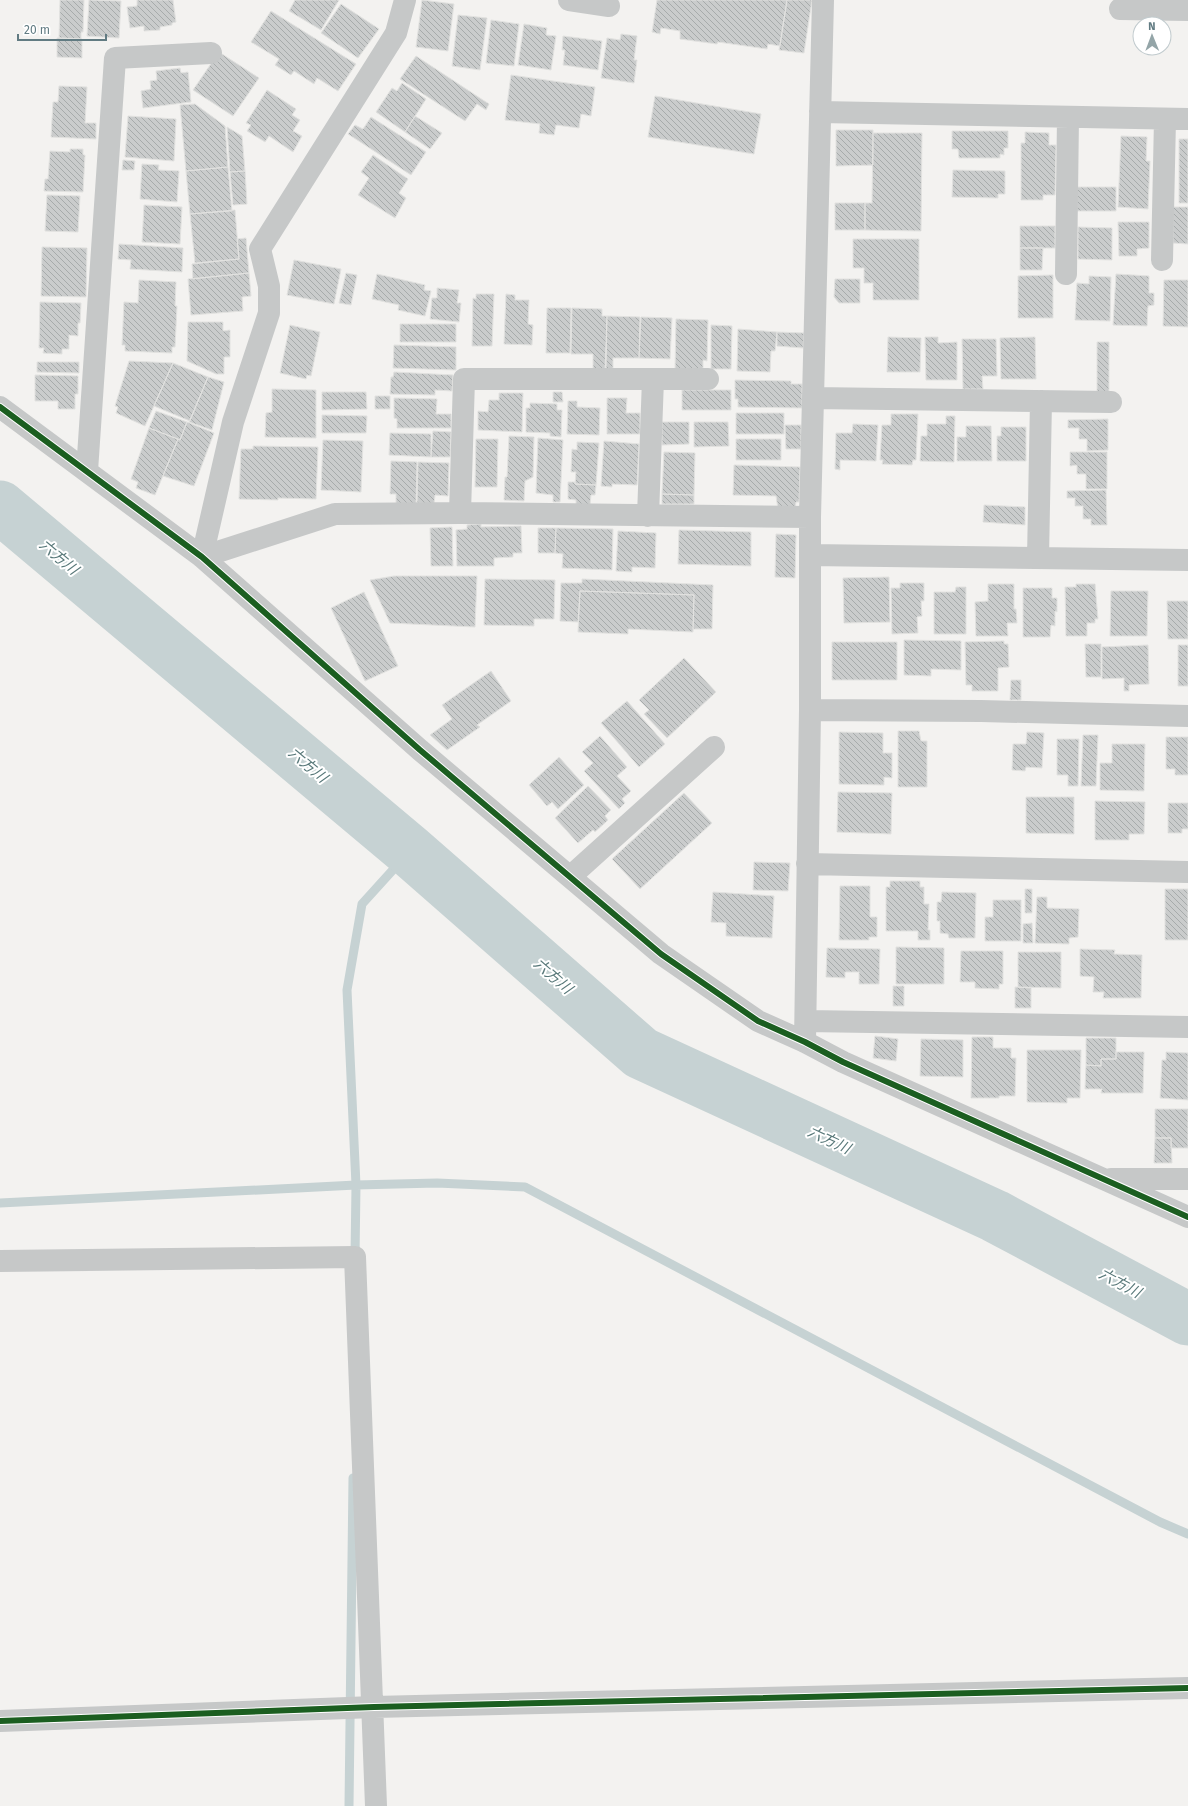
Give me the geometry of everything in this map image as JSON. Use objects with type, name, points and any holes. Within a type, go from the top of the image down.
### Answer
[{"type":"street","points":[[202,557],[233,422],[269,313],[269,286],[260,249],[396,33],[405,0]]},
{"type":"street","points":[[569,0],[609,6]]},
{"type":"street","points":[[806,1032],[810,710],[810,517],[823,0]]},
{"type":"street","points":[[1120,9],[1188,10]]},
{"type":"street","points":[[87,472],[115,58],[211,53]]},
{"type":"street","points":[[820,112],[1188,119]]},
{"type":"street","points":[[1066,274],[1068,117]]},
{"type":"street","points":[[1162,260],[1165,119]]},
{"type":"street","points":[[460,513],[464,379],[708,379]]},
{"type":"street","points":[[648,516],[654,379]]},
{"type":"street","points":[[813,398],[1111,402]]},
{"type":"street","points":[[1038,558],[1041,401]]},
{"type":"street","points":[[0,407],[202,557],[420,750],[661,954],[758,1021],[806,1032],[1188,1027]]},
{"type":"street","points":[[202,557],[335,514],[460,513],[810,517]]},
{"type":"street","points":[[810,555],[1188,560]]},
{"type":"street","points":[[810,710],[981,711],[1188,716]]},
{"type":"street","points":[[570,876],[714,747]]},
{"type":"street","points":[[807,864],[1188,872]]},
{"type":"street","points":[[806,1032],[843,1062],[1188,1217]]},
{"type":"street","points":[[1102,1179],[1188,1179]]},
{"type":"street","points":[[0,1261],[355,1257],[374,1708],[376,1806]]},
{"type":"street","points":[[0,1721],[374,1708],[1188,1688]]},
{"type":"building","points":[[60,0],[84,0],[83,32],[81,32],[81,39],[59,38]]},
{"type":"building","points":[[89,0],[121,1],[119,38],[87,36]]},
{"type":"building","points":[[137,0],[173,0],[176,22],[172,23],[172,25],[160,27],[160,30],[144,31],[144,26],[130,28],[127,7],[137,6]]},
{"type":"building","points":[[295,0],[339,0],[321,30],[289,11]]},
{"type":"building","points":[[422,0],[454,4],[448,51],[416,47]]},
{"type":"building","points":[[657,0],[787,0],[780,46],[768,44],[767,49],[718,42],[717,44],[680,39],[680,31],[661,28],[660,34],[652,32]]},
{"type":"building","points":[[787,0],[812,0],[804,53],[779,50]]},
{"type":"building","points":[[341,4],[379,29],[358,58],[321,33]]},
{"type":"building","points":[[271,11],[356,64],[338,91],[317,78],[314,84],[294,71],[291,75],[275,65],[279,59],[251,42]]},
{"type":"building","points":[[458,15],[487,18],[480,70],[452,66]]},
{"type":"building","points":[[491,20],[519,24],[514,66],[486,63]]},
{"type":"building","points":[[524,24],[547,28],[546,35],[556,36],[551,70],[518,65]]},
{"type":"building","points":[[621,34],[637,36],[634,60],[637,60],[634,83],[601,78],[607,38],[620,40]]},
{"type":"building","points":[[563,36],[602,41],[598,70],[563,65],[565,50],[562,50]]},
{"type":"building","points":[[57,38],[82,39],[82,58],[57,57]]},
{"type":"building","points":[[219,52],[259,78],[233,116],[193,90]]},
{"type":"building","points":[[416,56],[489,104],[486,110],[477,104],[465,121],[400,79]]},
{"type":"building","points":[[180,68],[181,73],[188,72],[191,102],[143,108],[141,91],[151,89],[150,81],[157,80],[156,71]]},
{"type":"building","points":[[511,75],[595,87],[591,116],[581,114],[579,128],[556,125],[554,135],[539,133],[540,124],[505,120]]},
{"type":"building","points":[[402,83],[426,99],[405,132],[376,112],[392,88],[397,91]]},
{"type":"building","points":[[59,86],[87,87],[85,123],[96,123],[96,139],[51,137],[53,102],[58,102]]},
{"type":"building","points":[[267,90],[296,109],[292,115],[300,120],[293,131],[302,136],[293,152],[269,136],[265,142],[247,131],[251,125],[246,123]]},
{"type":"building","points":[[655,96],[761,114],[754,154],[648,137]]},
{"type":"building","points":[[195,104],[225,126],[228,167],[186,171],[180,105]]},
{"type":"building","points":[[128,116],[176,119],[174,161],[125,157]]},
{"type":"building","points":[[415,116],[442,133],[430,149],[405,132]]},
{"type":"building","points":[[371,117],[426,152],[411,175],[348,134],[355,125],[363,129]]},
{"type":"building","points":[[227,127],[242,136],[245,171],[230,172]]},
{"type":"building","points":[[836,130],[873,130],[873,165],[836,166]]},
{"type":"building","points":[[952,131],[1008,131],[1008,148],[1004,148],[1004,155],[1000,154],[1000,158],[959,158],[958,149],[952,149]]},
{"type":"building","points":[[1025,132],[1049,133],[1049,145],[1056,145],[1055,195],[1043,195],[1043,200],[1021,200],[1021,143],[1025,143]]},
{"type":"building","points":[[873,133],[922,133],[921,231],[865,230],[865,203],[872,203]]},
{"type":"building","points":[[1121,136],[1147,137],[1146,161],[1150,161],[1148,209],[1118,207]]},
{"type":"building","points":[[1179,139],[1188,139],[1188,203],[1179,203]]},
{"type":"building","points":[[70,149],[83,149],[83,155],[85,155],[83,192],[44,191],[45,179],[48,179],[50,151],[70,152]]},
{"type":"building","points":[[373,155],[408,179],[399,193],[406,198],[395,218],[358,195],[369,178],[361,172]]},
{"type":"building","points":[[123,160],[135,161],[134,170],[122,170]]},
{"type":"building","points":[[142,164],[159,165],[158,170],[179,171],[177,202],[140,199]]},
{"type":"building","points":[[228,167],[232,211],[190,214],[186,171]]},
{"type":"building","points":[[953,170],[1005,171],[1005,194],[998,194],[998,198],[952,197]]},
{"type":"building","points":[[245,171],[247,204],[233,205],[230,172]]},
{"type":"building","points":[[1077,187],[1116,187],[1116,211],[1077,211]]},
{"type":"building","points":[[47,195],[80,196],[78,232],[45,231]]},
{"type":"building","points":[[835,203],[865,203],[865,230],[835,230]]},
{"type":"building","points":[[144,205],[182,207],[180,244],[142,242]]},
{"type":"building","points":[[1173,207],[1188,207],[1188,244],[1173,243]]},
{"type":"building","points":[[235,210],[239,259],[195,263],[190,214]]},
{"type":"building","points":[[1118,222],[1149,222],[1149,248],[1137,249],[1137,256],[1119,256]]},
{"type":"building","points":[[1020,226],[1055,226],[1055,248],[1020,248]]},
{"type":"building","points":[[1078,227],[1112,228],[1112,260],[1078,259]]},
{"type":"building","points":[[246,238],[249,273],[193,279],[192,264],[239,259],[237,239]]},
{"type":"building","points":[[853,239],[919,239],[919,300],[873,300],[873,283],[864,283],[864,268],[853,268]]},
{"type":"building","points":[[119,244],[183,248],[182,272],[130,269],[131,260],[118,259]]},
{"type":"building","points":[[42,247],[87,248],[86,297],[41,296]]},
{"type":"building","points":[[1020,248],[1043,248],[1042,270],[1020,270]]},
{"type":"building","points":[[294,260],[341,269],[334,304],[287,295]]},
{"type":"building","points":[[249,273],[251,296],[242,297],[243,311],[191,315],[188,279]]},
{"type":"building","points":[[346,273],[357,275],[351,305],[339,303]]},
{"type":"building","points":[[377,274],[425,285],[424,290],[431,291],[425,316],[398,310],[399,305],[372,299]]},
{"type":"building","points":[[1116,274],[1149,276],[1149,293],[1154,293],[1154,305],[1148,306],[1147,326],[1113,325]]},
{"type":"building","points":[[1053,275],[1053,318],[1018,318],[1018,276]]},
{"type":"building","points":[[1089,276],[1111,277],[1110,321],[1075,320],[1077,283],[1089,284]]},
{"type":"building","points":[[835,279],[860,279],[860,303],[839,303],[834,297]]},
{"type":"building","points":[[139,280],[176,282],[175,306],[177,306],[175,347],[172,347],[172,353],[125,351],[125,345],[122,345],[124,302],[138,303]]},
{"type":"building","points":[[1164,280],[1188,280],[1188,327],[1163,326]]},
{"type":"building","points":[[437,288],[459,290],[457,303],[461,303],[459,322],[430,319],[432,298],[437,298]]},
{"type":"building","points":[[476,294],[494,294],[492,346],[472,346],[473,298],[476,299]]},
{"type":"building","points":[[506,294],[515,295],[515,300],[529,300],[528,324],[533,325],[532,345],[504,344]]},
{"type":"building","points":[[40,302],[81,303],[78,336],[69,335],[69,349],[62,349],[62,354],[43,353],[44,348],[39,348]]},
{"type":"building","points":[[547,308],[571,308],[570,353],[546,353]]},
{"type":"building","points":[[572,308],[602,309],[602,316],[607,316],[605,370],[593,370],[593,354],[571,354]]},
{"type":"building","points":[[607,316],[640,317],[639,358],[613,358],[613,370],[606,369]]},
{"type":"building","points":[[641,317],[672,318],[670,359],[639,358]]},
{"type":"building","points":[[676,319],[708,320],[707,361],[703,360],[703,372],[675,371]]},
{"type":"building","points":[[188,322],[223,322],[223,331],[230,330],[230,357],[224,357],[224,374],[216,374],[187,361]]},
{"type":"building","points":[[400,324],[456,324],[456,342],[400,342]]},
{"type":"building","points":[[290,325],[320,332],[311,376],[307,375],[306,379],[280,373]]},
{"type":"building","points":[[711,325],[732,326],[731,369],[711,369]]},
{"type":"building","points":[[738,329],[777,332],[775,351],[771,351],[770,372],[737,371]]},
{"type":"building","points":[[777,332],[804,333],[803,348],[777,346]]},
{"type":"building","points":[[888,337],[921,338],[920,372],[887,372]]},
{"type":"building","points":[[925,337],[938,337],[938,343],[957,342],[957,380],[926,380]]},
{"type":"building","points":[[1035,337],[1036,379],[1001,379],[1000,338]]},
{"type":"building","points":[[962,339],[996,339],[997,376],[982,376],[983,389],[963,389]]},
{"type":"building","points":[[1097,342],[1109,342],[1109,393],[1097,393]]},
{"type":"building","points":[[394,345],[456,347],[456,370],[393,368]]},
{"type":"building","points":[[129,361],[173,363],[145,426],[116,413],[118,407],[115,406]]},
{"type":"building","points":[[37,362],[79,362],[79,373],[37,372]]},
{"type":"building","points":[[173,363],[208,377],[190,421],[154,406]]},
{"type":"building","points":[[394,372],[453,375],[452,391],[435,390],[435,395],[390,394],[391,377],[393,377]]},
{"type":"building","points":[[35,375],[78,376],[78,394],[75,394],[75,409],[58,409],[58,401],[35,401]]},
{"type":"building","points":[[208,377],[224,382],[212,430],[189,422]]},
{"type":"building","points":[[735,380],[791,381],[791,384],[802,384],[802,408],[738,407],[738,399],[735,399]]},
{"type":"building","points":[[272,389],[316,390],[316,438],[265,437],[266,413],[272,412]]},
{"type":"building","points":[[682,390],[731,390],[731,410],[682,410]]},
{"type":"building","points":[[322,392],[366,392],[367,409],[322,410]]},
{"type":"building","points":[[553,392],[562,392],[563,402],[553,402]]},
{"type":"building","points":[[499,393],[523,393],[522,432],[478,430],[478,411],[488,412],[489,400],[499,400]]},
{"type":"building","points":[[375,396],[390,396],[390,409],[375,409]]},
{"type":"building","points":[[394,398],[437,399],[436,414],[451,414],[451,428],[397,428],[397,419],[394,418]]},
{"type":"building","points":[[607,398],[627,398],[626,413],[640,413],[640,434],[607,434]]},
{"type":"building","points":[[568,401],[577,401],[577,407],[600,408],[599,435],[567,434]]},
{"type":"building","points":[[530,403],[557,404],[557,410],[562,410],[561,437],[550,436],[550,433],[526,432],[526,408],[530,408]]},
{"type":"building","points":[[156,411],[187,422],[180,440],[149,428]]},
{"type":"building","points":[[736,413],[784,413],[784,434],[736,434]]},
{"type":"building","points":[[891,414],[918,414],[916,460],[913,460],[912,465],[882,464],[883,460],[880,460],[882,425],[891,425]]},
{"type":"building","points":[[322,415],[367,416],[366,433],[322,433]]},
{"type":"building","points":[[946,416],[955,416],[954,462],[920,461],[921,436],[927,436],[927,424],[946,424]]},
{"type":"building","points":[[1108,419],[1108,450],[1087,451],[1087,439],[1079,439],[1079,428],[1068,428],[1068,420]]},
{"type":"building","points":[[187,422],[214,433],[194,486],[163,476],[178,439],[180,440]]},
{"type":"building","points":[[662,422],[689,422],[689,444],[662,445]]},
{"type":"building","points":[[694,422],[728,422],[729,446],[694,447]]},
{"type":"building","points":[[853,424],[878,425],[876,461],[840,460],[840,470],[835,469],[836,433],[852,433]]},
{"type":"building","points":[[785,425],[801,425],[801,449],[786,449]]},
{"type":"building","points":[[966,426],[991,426],[992,461],[957,461],[957,437],[966,437]]},
{"type":"building","points":[[1001,427],[1026,427],[1026,461],[997,461],[997,436],[1001,436]]},
{"type":"building","points":[[149,428],[178,439],[155,495],[136,488],[138,482],[131,479]]},
{"type":"building","points":[[433,431],[451,432],[450,457],[431,457]]},
{"type":"building","points":[[390,433],[431,434],[431,457],[389,455]]},
{"type":"building","points":[[509,436],[534,437],[533,477],[525,481],[524,501],[504,500]]},
{"type":"building","points":[[538,438],[563,440],[560,502],[553,502],[553,495],[536,493]]},
{"type":"building","points":[[476,439],[498,439],[497,487],[475,487]]},
{"type":"building","points":[[736,439],[781,439],[781,460],[736,460]]},
{"type":"building","points":[[323,440],[363,441],[361,492],[321,490]]},
{"type":"building","points":[[604,441],[639,444],[637,485],[612,484],[612,487],[601,486]]},
{"type":"building","points":[[577,442],[599,443],[596,485],[575,484],[576,472],[571,472],[572,449],[577,450]]},
{"type":"building","points":[[253,446],[318,447],[316,499],[239,499],[241,449],[253,449]]},
{"type":"building","points":[[664,452],[695,453],[694,495],[662,494]]},
{"type":"building","points":[[1070,452],[1107,452],[1107,489],[1086,489],[1086,474],[1077,474],[1077,465],[1070,466]]},
{"type":"building","points":[[391,461],[417,462],[416,504],[396,504],[396,494],[390,494]]},
{"type":"building","points":[[418,462],[449,463],[448,496],[435,495],[434,504],[417,503]]},
{"type":"building","points":[[734,465],[800,467],[799,502],[796,502],[795,510],[778,509],[776,496],[733,495]]},
{"type":"building","points":[[568,482],[575,482],[575,484],[596,485],[595,495],[591,495],[590,505],[576,505],[576,500],[568,499]]},
{"type":"building","points":[[1106,490],[1107,525],[1091,525],[1091,519],[1083,519],[1083,506],[1075,506],[1075,498],[1067,498],[1067,491]]},
{"type":"building","points":[[662,494],[694,495],[694,504],[662,504]]},
{"type":"building","points":[[984,505],[1025,507],[1025,525],[983,522]]},
{"type":"building","points":[[481,524],[481,527],[521,526],[522,553],[513,553],[513,557],[494,558],[494,566],[457,566],[456,530],[467,529],[467,525]]},
{"type":"building","points":[[452,527],[453,566],[431,566],[430,528]]},
{"type":"building","points":[[538,528],[556,528],[555,553],[538,553]]},
{"type":"building","points":[[556,528],[613,529],[612,570],[562,568],[563,554],[555,553]]},
{"type":"building","points":[[679,530],[751,532],[751,566],[678,564]]},
{"type":"building","points":[[618,531],[656,533],[655,568],[632,567],[632,572],[616,571]]},
{"type":"building","points":[[776,534],[796,535],[795,578],[775,577]]},
{"type":"building","points":[[394,576],[477,576],[475,627],[390,623],[370,580]]},
{"type":"building","points":[[889,577],[890,622],[844,623],[843,578]]},
{"type":"building","points":[[485,579],[555,580],[554,619],[534,619],[534,626],[484,625]]},
{"type":"building","points":[[582,579],[713,585],[712,629],[693,629],[694,595],[580,591],[578,622],[560,621],[561,583],[582,583]]},
{"type":"building","points":[[900,583],[924,583],[924,601],[921,601],[922,616],[917,617],[918,633],[892,634],[891,588],[900,588]]},
{"type":"building","points":[[988,584],[1014,584],[1014,609],[1016,609],[1017,623],[1007,623],[1008,636],[976,636],[975,602],[988,601]]},
{"type":"building","points":[[1076,584],[1095,584],[1098,619],[1095,619],[1095,623],[1087,623],[1087,636],[1066,636],[1065,587],[1076,587]]},
{"type":"building","points":[[956,587],[966,587],[966,634],[934,634],[934,592],[955,592]]},
{"type":"building","points":[[1023,588],[1052,588],[1052,598],[1057,598],[1057,612],[1055,611],[1055,626],[1051,625],[1050,637],[1023,637]]},
{"type":"building","points":[[580,591],[694,595],[693,632],[628,629],[628,634],[578,632]]},
{"type":"building","points":[[1111,591],[1148,591],[1147,636],[1110,636]]},
{"type":"building","points":[[364,592],[398,666],[365,681],[331,608]]},
{"type":"building","points":[[1167,601],[1188,601],[1188,639],[1168,639]]},
{"type":"building","points":[[904,640],[961,641],[961,670],[931,669],[931,676],[904,675]]},
{"type":"building","points":[[1004,641],[1004,644],[1008,644],[1009,667],[998,668],[998,691],[972,691],[972,685],[966,685],[965,642]]},
{"type":"building","points":[[832,642],[897,642],[897,680],[832,680]]},
{"type":"building","points":[[1085,644],[1101,644],[1101,677],[1086,677]]},
{"type":"building","points":[[1148,645],[1149,684],[1129,685],[1129,691],[1124,691],[1124,678],[1102,679],[1102,647]]},
{"type":"building","points":[[1178,645],[1188,645],[1188,686],[1178,686]]},
{"type":"building","points":[[684,658],[716,692],[667,738],[644,714],[649,710],[639,700]]},
{"type":"building","points":[[491,671],[511,701],[477,725],[480,727],[447,750],[430,735],[452,719],[442,705]]},
{"type":"building","points":[[1011,680],[1021,680],[1021,700],[1010,700]]},
{"type":"building","points":[[627,701],[665,744],[639,767],[601,723]]},
{"type":"building","points":[[898,731],[919,731],[921,741],[927,741],[927,787],[898,787]]},
{"type":"building","points":[[839,732],[883,733],[883,753],[892,753],[892,778],[884,777],[884,785],[839,784]]},
{"type":"building","points":[[1027,732],[1044,733],[1042,768],[1026,767],[1025,771],[1012,770],[1013,744],[1026,744]]},
{"type":"building","points":[[1083,735],[1098,735],[1096,786],[1081,786]]},
{"type":"building","points":[[600,736],[627,767],[617,776],[631,791],[622,799],[625,803],[619,809],[584,771],[593,763],[582,752]]},
{"type":"building","points":[[1166,737],[1188,737],[1188,775],[1175,775],[1175,769],[1166,769]]},
{"type":"building","points":[[1057,739],[1079,739],[1078,786],[1068,786],[1068,775],[1057,775]]},
{"type":"building","points":[[1112,744],[1145,744],[1144,791],[1100,790],[1100,763],[1112,763]]},
{"type":"building","points":[[559,757],[584,785],[558,809],[552,802],[547,806],[529,785]]},
{"type":"building","points":[[588,786],[611,810],[605,816],[608,820],[595,832],[593,830],[578,843],[555,818]]},
{"type":"building","points":[[838,792],[892,793],[891,834],[837,832]]},
{"type":"building","points":[[684,793],[712,823],[640,889],[612,859]]},
{"type":"building","points":[[1026,797],[1074,797],[1074,834],[1026,833]]},
{"type":"building","points":[[1095,801],[1145,802],[1144,834],[1129,834],[1129,840],[1095,840]]},
{"type":"building","points":[[1168,803],[1188,803],[1188,829],[1182,829],[1182,833],[1168,833]]},
{"type":"building","points":[[754,862],[790,863],[788,891],[753,890]]},
{"type":"building","points":[[890,881],[920,881],[920,887],[924,887],[924,904],[929,904],[928,930],[930,930],[930,940],[918,940],[918,931],[886,931],[886,887],[890,887]]},
{"type":"building","points":[[840,886],[870,886],[870,917],[877,917],[877,937],[869,937],[869,940],[839,940]]},
{"type":"building","points":[[1025,889],[1032,889],[1032,913],[1025,913]]},
{"type":"building","points":[[1165,889],[1188,889],[1188,940],[1165,940]]},
{"type":"building","points":[[713,892],[774,896],[772,938],[726,936],[726,923],[711,922]]},
{"type":"building","points":[[942,892],[976,893],[975,938],[949,938],[948,934],[940,933],[940,921],[937,921],[937,902],[941,902]]},
{"type":"building","points":[[1037,897],[1047,897],[1047,908],[1079,909],[1078,937],[1069,938],[1069,944],[1035,943]]},
{"type":"building","points":[[993,900],[1021,900],[1021,941],[985,941],[985,917],[993,917]]},
{"type":"building","points":[[1032,923],[1033,943],[1023,943],[1023,924]]},
{"type":"building","points":[[896,947],[944,948],[944,984],[896,984]]},
{"type":"building","points":[[827,948],[880,949],[879,984],[859,984],[859,972],[845,972],[845,978],[826,977]]},
{"type":"building","points":[[1080,949],[1115,950],[1114,954],[1142,955],[1141,998],[1103,998],[1104,992],[1093,992],[1094,977],[1080,976]]},
{"type":"building","points":[[961,951],[1003,951],[1003,984],[999,984],[999,989],[975,988],[975,982],[960,982]]},
{"type":"building","points":[[1018,952],[1061,952],[1061,988],[1018,987]]},
{"type":"building","points":[[893,986],[904,986],[904,1006],[893,1006]]},
{"type":"building","points":[[1015,987],[1031,988],[1031,1008],[1015,1008]]},
{"type":"building","points":[[875,1036],[898,1039],[896,1061],[873,1058]]},
{"type":"building","points":[[972,1037],[993,1037],[993,1048],[1011,1048],[1011,1058],[1016,1058],[1015,1096],[999,1096],[999,1098],[971,1098]]},
{"type":"building","points":[[1086,1038],[1116,1038],[1116,1059],[1101,1059],[1101,1066],[1086,1065]]},
{"type":"building","points":[[921,1039],[963,1040],[963,1077],[920,1076]]},
{"type":"building","points":[[1027,1050],[1081,1050],[1080,1098],[1067,1098],[1067,1103],[1027,1102]]},
{"type":"building","points":[[1116,1052],[1144,1052],[1143,1093],[1101,1093],[1102,1089],[1085,1089],[1086,1065],[1101,1066],[1101,1059],[1116,1059]]},
{"type":"building","points":[[1166,1052],[1188,1053],[1188,1100],[1160,1098],[1162,1060],[1166,1060]]},
{"type":"building","points":[[1155,1109],[1188,1109],[1188,1148],[1171,1148],[1171,1138],[1155,1138]]},
{"type":"building","points":[[1155,1138],[1171,1138],[1172,1163],[1154,1163]]},
{"type":"waterway","name":"六方川","points":[[0,507],[410,851],[641,1053],[995,1216],[1188,1319]]},
{"type":"waterway","points":[[355,1257],[356,1185],[347,990],[362,904],[410,851]]},
{"type":"waterway","points":[[0,1203],[356,1185],[437,1183],[525,1187],[1160,1522],[1188,1534]]},
{"type":"waterway","points":[[349,1806],[353,1478]]},
{"type":"cycle path","points":[[0,407],[202,557],[420,750],[661,954],[758,1021],[805,1042],[843,1062],[1188,1217]]},
{"type":"cycle path","points":[[0,1721],[374,1707],[1188,1688]]}]
